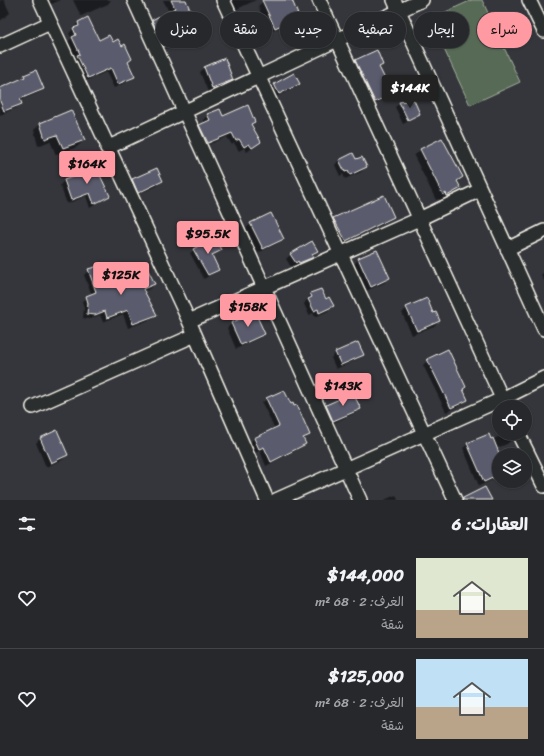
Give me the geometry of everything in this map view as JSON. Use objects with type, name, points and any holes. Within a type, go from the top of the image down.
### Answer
[{"type":"street","points":[[40,0],[189,321],[267,500]]},
{"type":"street","points":[[134,0],[360,500]]},
{"type":"street","points":[[223,0],[423,434],[456,500]]},
{"type":"street","points":[[319,0],[503,400]]},
{"type":"street","points":[[108,148],[338,41],[396,5],[422,0]]},
{"type":"street","points":[[529,0],[544,31]]},
{"type":"street","points":[[396,5],[544,329]]},
{"type":"street","points":[[0,46],[50,23]]},
{"type":"street","points":[[189,321],[419,219],[480,190]]},
{"type":"street","points":[[507,248],[544,231]]},
{"type":"street","points":[[33,407],[195,335]]},
{"type":"street","points":[[509,400],[544,378]]},
{"type":"street","points":[[276,500],[423,434],[492,408]]},
{"type":"street","points":[[521,440],[544,486]]},
{"type":"green space","points":[[472,0],[482,0],[488,12],[477,12],[477,48],[504,48],[520,82],[470,105],[443,48],[469,48],[469,12],[445,12]]},
{"type":"building","points":[[171,0],[186,0],[191,12],[167,12],[175,8]]},
{"type":"building","points":[[262,0],[292,0],[297,12],[280,12],[280,26],[275,28],[272,22],[272,12],[268,12]]},
{"type":"building","points":[[88,17],[99,40],[109,35],[113,42],[118,39],[122,46],[125,44],[132,59],[128,62],[135,77],[118,84],[111,68],[88,78],[77,55],[80,54],[72,37],[76,35],[73,28],[79,26],[78,22]]},
{"type":"building","points":[[156,18],[156,29],[152,20]]},
{"type":"building","points":[[377,50],[383,65],[379,67],[385,79],[382,82],[389,96],[375,102],[355,60]]},
{"type":"building","points":[[225,58],[233,80],[212,88],[204,67]]},
{"type":"building","points":[[36,70],[44,89],[20,99],[22,104],[4,111],[0,101],[0,88],[25,77],[24,75]]},
{"type":"building","points":[[294,73],[300,84],[279,94],[274,84]]},
{"type":"building","points":[[414,100],[420,114],[408,120],[399,102]]},
{"type":"building","points":[[248,105],[255,122],[251,124],[261,142],[252,148],[249,144],[244,147],[239,139],[236,141],[232,133],[208,143],[199,125],[210,120],[207,114],[220,109],[223,116]]},
{"type":"building","points":[[71,110],[85,140],[63,148],[57,135],[45,139],[40,123]]},
{"type":"building","points":[[442,138],[463,177],[457,181],[461,188],[447,196],[446,193],[443,195],[420,149]]},
{"type":"building","points":[[353,153],[356,159],[362,157],[367,167],[350,175],[348,171],[345,172],[339,160]]},
{"type":"building","points":[[95,165],[110,196],[94,204],[90,193],[71,200],[64,180],[83,173],[83,169]]},
{"type":"building","points":[[157,168],[163,181],[138,193],[132,179]]},
{"type":"building","points":[[384,195],[394,217],[346,241],[333,218]]},
{"type":"building","points":[[271,213],[284,239],[263,249],[250,223]]},
{"type":"building","points":[[215,237],[222,250],[212,255],[219,270],[208,275],[193,249]]},
{"type":"building","points":[[312,241],[318,251],[312,254],[314,257],[299,263],[298,261],[296,263],[290,254]]},
{"type":"building","points":[[377,250],[390,278],[371,287],[358,258]]},
{"type":"building","points":[[102,265],[109,285],[148,270],[155,284],[143,289],[157,315],[133,324],[128,310],[107,318],[105,311],[95,315],[87,314],[88,303],[86,296],[96,292],[88,269]]},
{"type":"building","points":[[321,289],[326,299],[329,297],[334,306],[319,313],[318,309],[314,311],[308,299],[312,297],[310,293]]},
{"type":"building","points":[[427,298],[433,313],[436,312],[440,321],[417,331],[406,307]]},
{"type":"building","points":[[255,312],[265,334],[241,345],[231,323]]},
{"type":"building","points":[[358,342],[364,355],[341,365],[335,352]]},
{"type":"building","points":[[448,349],[466,387],[463,389],[468,400],[451,408],[427,359]]},
{"type":"building","points":[[284,390],[291,404],[293,403],[294,406],[297,405],[310,435],[303,438],[306,444],[271,462],[264,447],[259,449],[254,438],[279,426],[266,398]]},
{"type":"building","points":[[353,393],[361,409],[333,421],[326,405]]},
{"type":"building","points":[[57,430],[68,455],[51,463],[40,438]]},
{"type":"building","points":[[489,434],[491,439],[494,440],[497,448],[492,448],[492,478],[484,482],[467,443]]},
{"type":"building","points":[[485,487],[492,500],[463,500],[463,498]]}]
